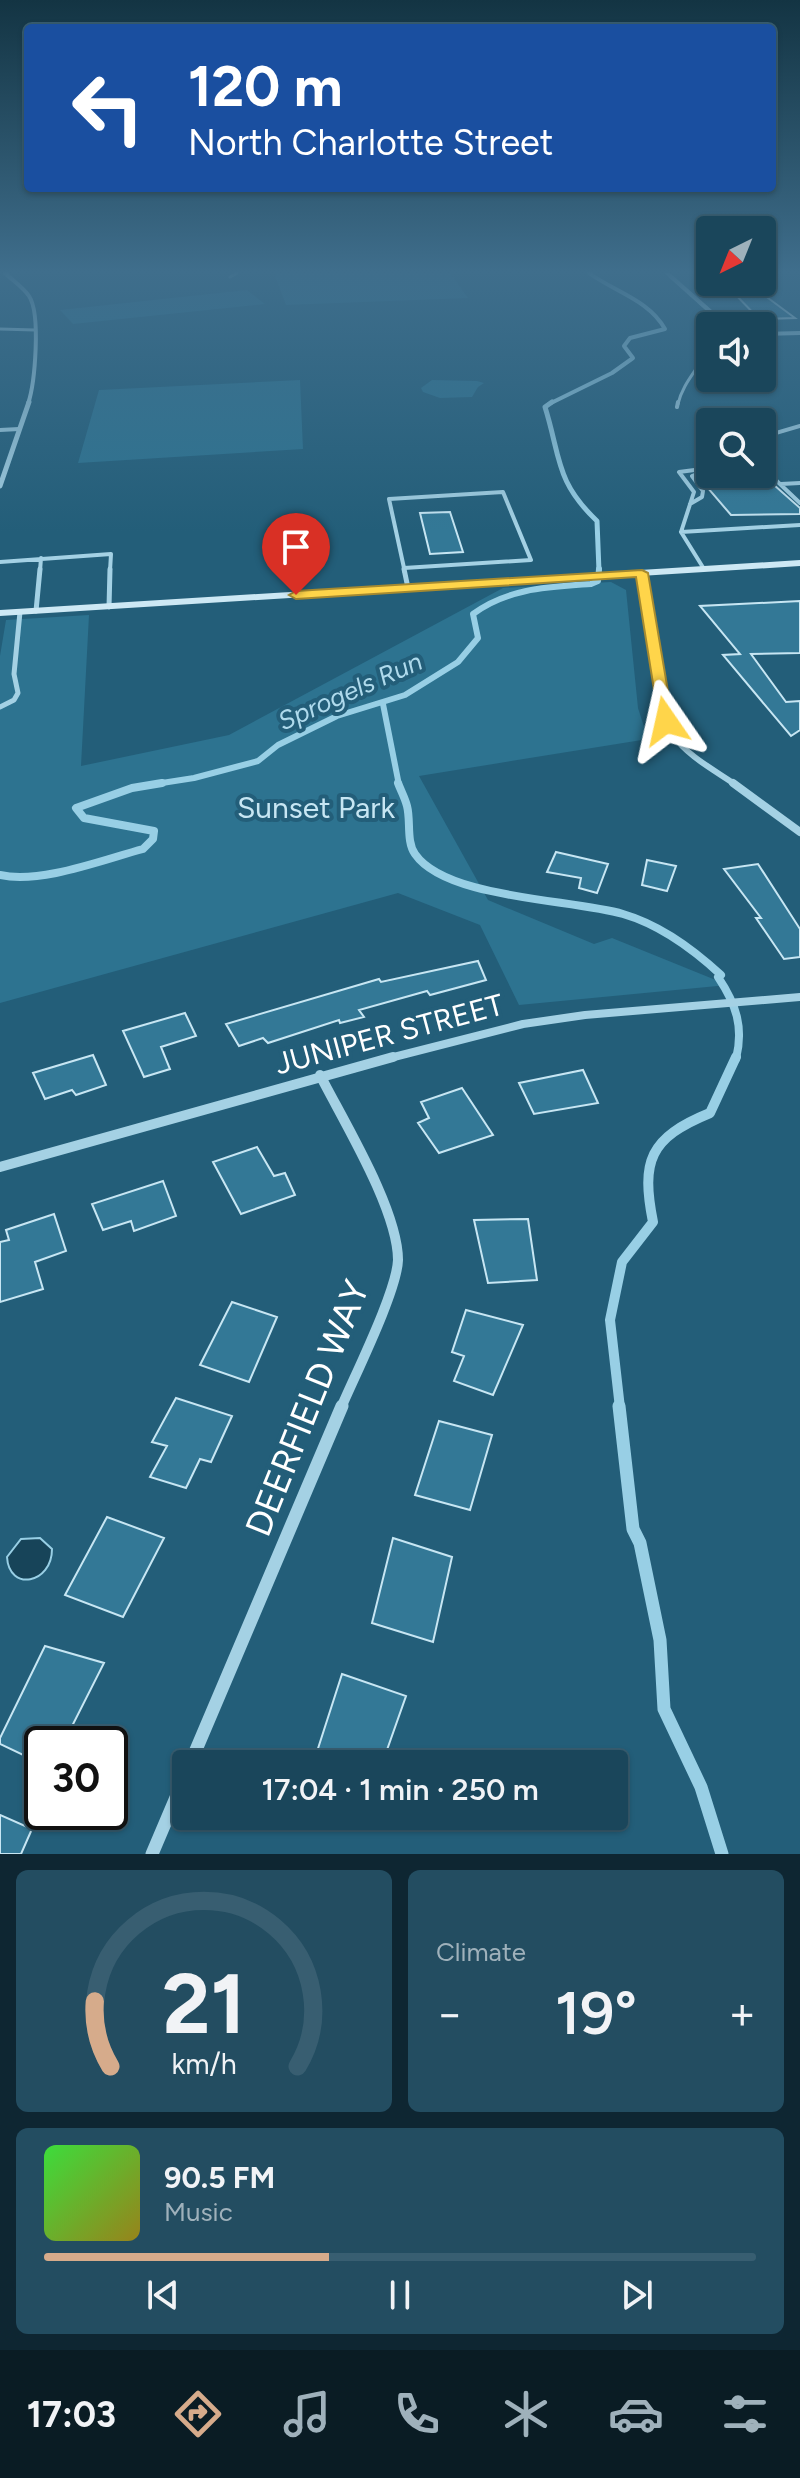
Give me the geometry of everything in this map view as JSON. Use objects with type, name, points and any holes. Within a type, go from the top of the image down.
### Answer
[{"type":"main road","points":[[0,613],[800,563]]},
{"type":"street","points":[[0,486],[35,384],[35,360]]},
{"type":"street","points":[[642,573],[662,707],[673,735],[686,749],[800,832]]},
{"type":"street","name":"JUNIPER STREET","points":[[0,1167],[320,1075],[523,1024],[585,1015],[800,997]]},
{"type":"street","name":"DEERFIELD WAY","points":[[196,1750],[384,1306],[398,1262],[393,1221],[320,1075]]},
{"type":"street","points":[[152,1854],[172,1807]]},
{"type":"lane","points":[[677,407],[679,389],[696,371]]},
{"type":"lane","points":[[776,433],[800,426]]},
{"type":"lane","points":[[0,430],[19,429]]},
{"type":"lane","points":[[696,471],[679,472],[694,492],[681,532],[704,569]]},
{"type":"lane","points":[[776,480],[800,503]]},
{"type":"lane","points":[[781,484],[800,483]]},
{"type":"lane","points":[[690,504],[702,497],[701,488]]},
{"type":"lane","points":[[403,568],[531,560],[503,492],[389,499],[403,568],[408,588]]},
{"type":"lane","points":[[681,532],[800,525]]},
{"type":"lane","points":[[0,562],[111,554],[109,607]]},
{"type":"lane","points":[[36,611],[41,558]]},
{"type":"lane","points":[[0,707],[14,700],[18,693],[13,680],[22,632],[20,612]]},
{"type":"green space","points":[[300,380],[303,449],[78,463],[99,390]]},
{"type":"green space","points":[[432,380],[484,383],[472,397],[440,398],[423,392],[421,388]]},
{"type":"green space","name":"Sunset Park","points":[[611,582],[626,590],[638,708],[648,739],[419,776],[488,900],[594,944],[612,938],[728,985],[519,1005],[480,925],[398,893],[0,1003],[0,656],[6,620],[89,615],[81,766],[229,735],[503,588]]},
{"type":"shaded area","points":[[40,1538],[52,1549],[50,1561],[38,1576],[22,1579],[10,1568],[7,1557],[21,1539]]},
{"type":"building","points":[[776,487],[800,508],[800,514],[731,515],[708,488]]},
{"type":"building","points":[[450,512],[463,552],[430,554],[420,513]]},
{"type":"building","points":[[318,536],[321,560],[289,561],[287,538]]},
{"type":"building","points":[[800,601],[800,653],[751,654],[786,702],[800,701],[800,730],[791,736],[723,655],[740,654],[700,606]]},
{"type":"building","points":[[556,852],[608,864],[597,893],[579,888],[581,878],[547,872]]},
{"type":"building","points":[[647,860],[676,866],[667,891],[642,885]]},
{"type":"building","points":[[758,864],[800,929],[800,957],[784,959],[756,918],[761,918],[724,869]]},
{"type":"building","points":[[478,961],[486,980],[430,995],[427,991],[359,1010],[364,1017],[340,1023],[339,1020],[268,1043],[263,1038],[239,1046],[226,1024],[379,979],[381,982]]},
{"type":"building","points":[[185,1013],[196,1036],[161,1047],[170,1069],[144,1077],[123,1031]]},
{"type":"building","points":[[93,1055],[106,1085],[76,1095],[72,1090],[45,1099],[33,1073]]},
{"type":"building","points":[[583,1070],[598,1103],[534,1114],[519,1083]]},
{"type":"building","points":[[462,1088],[493,1135],[439,1153],[418,1123],[429,1118],[421,1102]]},
{"type":"building","points":[[257,1147],[274,1176],[285,1173],[295,1195],[241,1214],[213,1162]]},
{"type":"building","points":[[163,1181],[176,1216],[134,1231],[131,1221],[103,1230],[92,1204]]},
{"type":"building","points":[[54,1214],[66,1251],[35,1262],[43,1289],[0,1302],[0,1242],[9,1240],[6,1230]]},
{"type":"building","points":[[528,1219],[537,1280],[488,1283],[474,1220]]},
{"type":"building","points":[[232,1302],[277,1317],[249,1382],[200,1365]]},
{"type":"building","points":[[466,1310],[523,1325],[493,1395],[454,1381],[464,1356],[452,1352]]},
{"type":"building","points":[[176,1398],[232,1416],[211,1462],[200,1459],[186,1488],[150,1477],[167,1446],[152,1442]]},
{"type":"building","points":[[439,1421],[492,1435],[470,1510],[415,1495]]},
{"type":"building","points":[[107,1517],[164,1538],[123,1617],[65,1595]]},
{"type":"building","points":[[393,1538],[452,1557],[433,1642],[372,1623]]},
{"type":"building","points":[[45,1646],[104,1663],[72,1726],[24,1726],[24,1755],[0,1744],[0,1738]]},
{"type":"building","points":[[342,1674],[406,1696],[387,1750],[318,1750]]},
{"type":"building","points":[[0,1815],[24,1826],[24,1830],[32,1830],[21,1854],[0,1854]]},
{"type":"waterway","name":"Sprogels Run","points":[[550,404],[612,373],[631,360]]},
{"type":"waterway","name":"Sprogels Run","points":[[550,404],[545,407],[566,481],[583,507],[597,521],[599,570]]},
{"type":"waterway","name":"Sprogels Run","points":[[149,785],[194,778],[258,761],[278,745],[337,716],[405,695],[458,662],[478,638],[473,614],[486,605],[544,588],[591,584],[598,581],[599,570]]},
{"type":"waterway","points":[[383,704],[399,785]]},
{"type":"waterway","name":"Sprogels Run","points":[[0,875],[52,874],[143,849],[153,839],[154,831],[84,818],[76,808],[132,788],[162,783]]},
{"type":"waterway","points":[[398,783],[407,806],[412,849],[431,869],[481,889],[623,914],[663,931],[699,956],[721,975],[718,977],[734,1006],[739,1026],[736,1059]]},
{"type":"waterway","points":[[620,1408],[610,1320],[622,1262],[653,1222],[648,1183],[654,1154],[674,1132],[710,1113],[736,1057]]},
{"type":"waterway","points":[[619,1406],[633,1529],[640,1543],[660,1640],[664,1709],[701,1787],[722,1854]]},
{"type":"route","points":[[296,595],[642,573],[666,721]]}]
